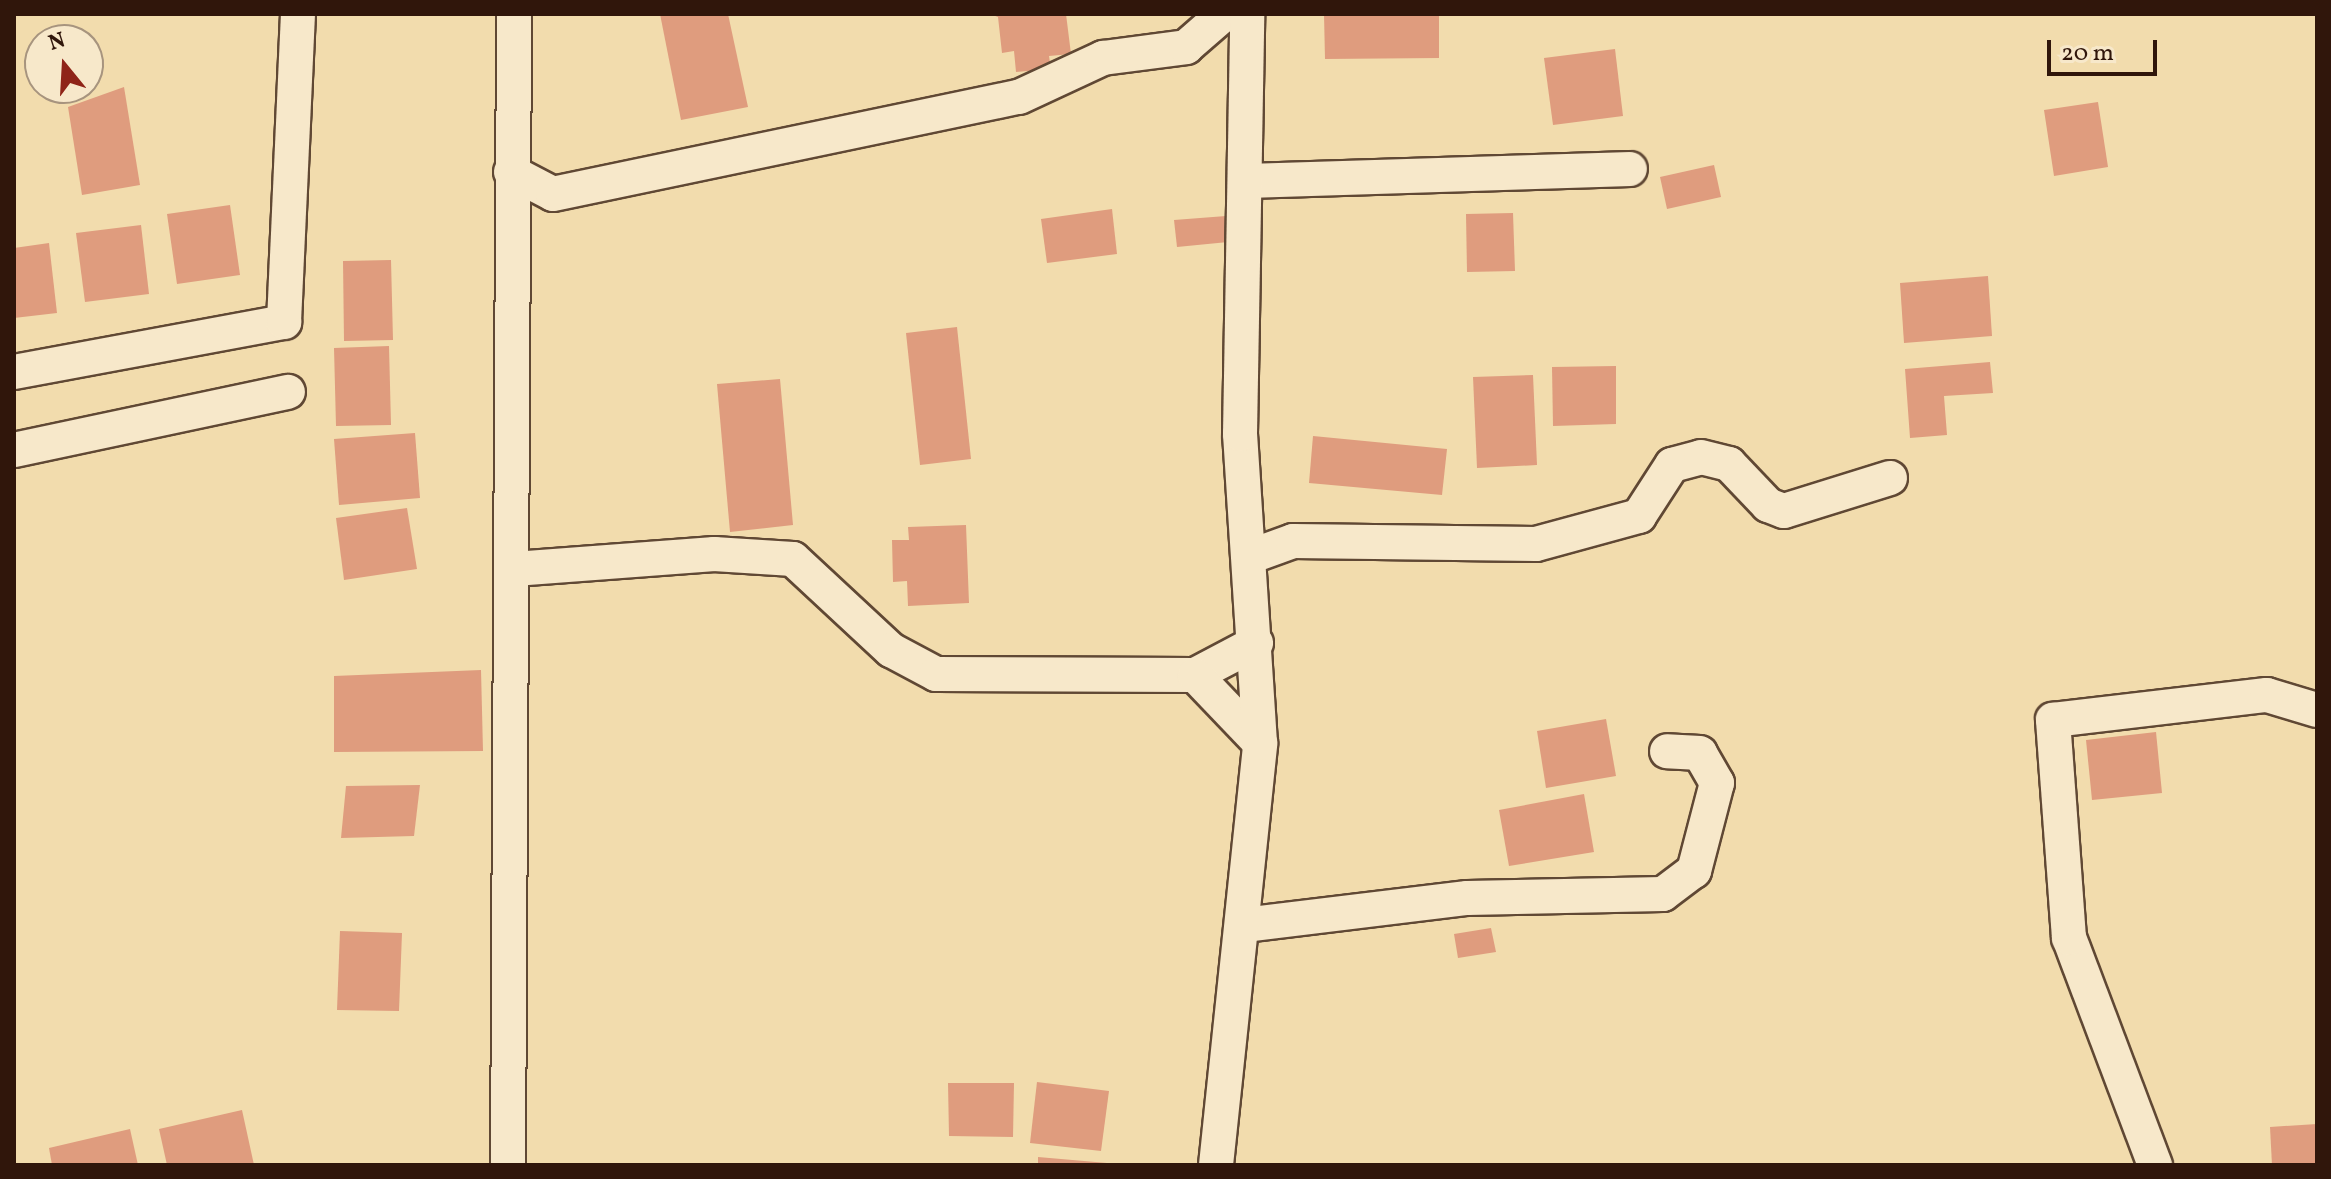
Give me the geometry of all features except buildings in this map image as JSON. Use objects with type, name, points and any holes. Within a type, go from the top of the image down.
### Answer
[{"type":"street","points":[[14,372],[284,322],[298,14]]},
{"type":"street","points":[[508,1165],[514,569],[511,172],[514,14]]},
{"type":"street","points":[[511,172],[553,194],[1019,97],[1103,58],[1186,47],[1224,14]]},
{"type":"street","points":[[1216,1165],[1244,925],[1260,743],[1256,643],[1240,434],[1248,181],[1247,14]]},
{"type":"street","points":[[1248,181],[1630,169]]},
{"type":"street","points":[[14,450],[288,392]]},
{"type":"street","points":[[1249,557],[1293,541],[1536,544],[1639,516],[1672,465],[1701,457],[1729,464],[1768,505],[1784,511],[1890,478]]},
{"type":"street","points":[[514,569],[714,554],[793,559],[891,650],[936,674],[1195,675],[1256,643]]},
{"type":"street","points":[[1195,675],[1260,743]]},
{"type":"street","points":[[2155,1165],[2069,938],[2053,720],[2267,695],[2317,710]]},
{"type":"street","points":[[1244,925],[1467,898],[1663,894],[1694,871],[1717,783],[1700,753],[1667,751]]}]
